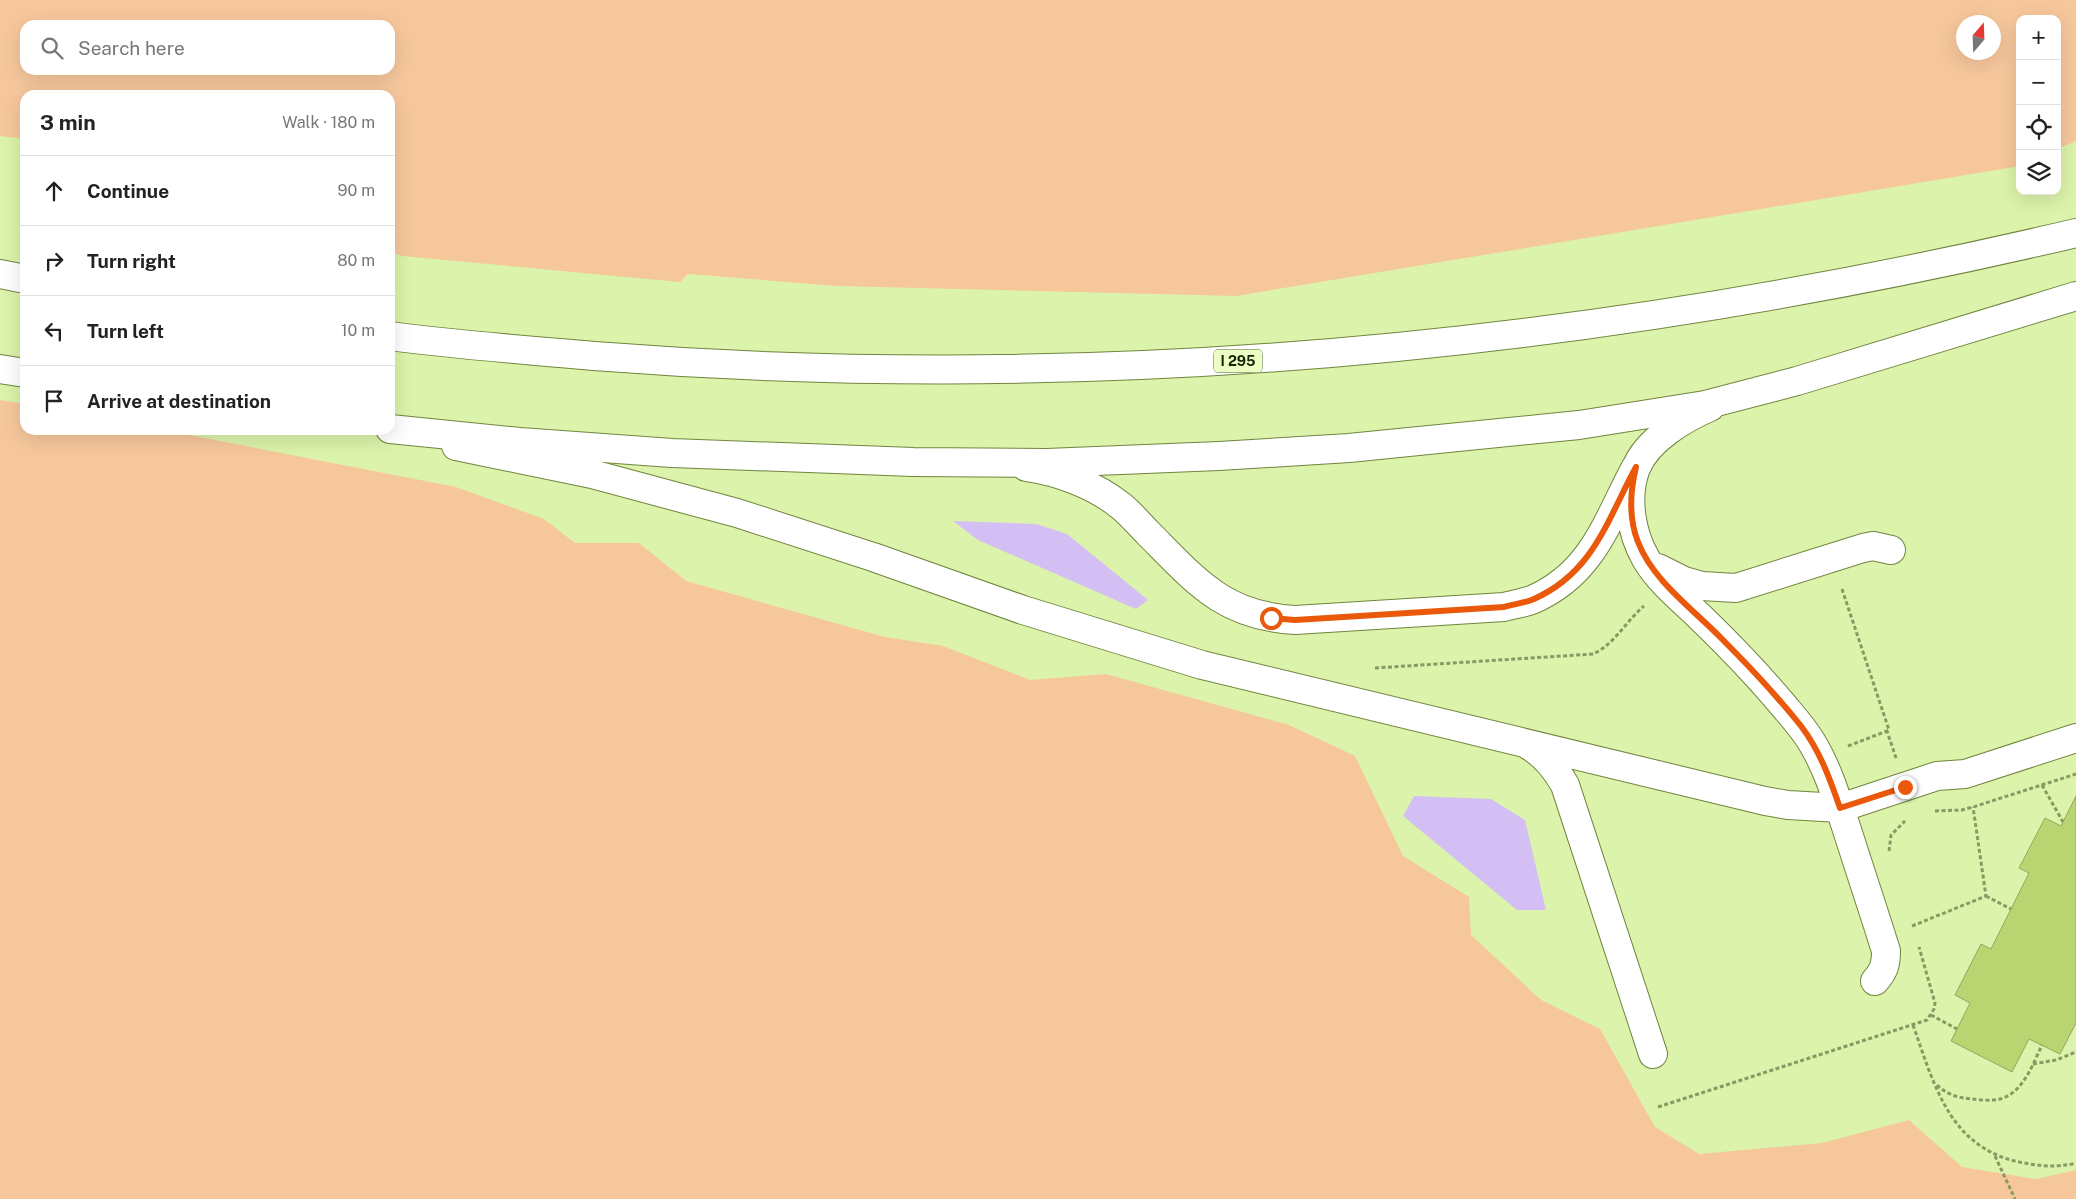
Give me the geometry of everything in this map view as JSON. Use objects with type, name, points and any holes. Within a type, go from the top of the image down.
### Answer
[{"type":"main road","name":"I 295","points":[[395,337],[543,352],[788,367],[1031,369],[1155,366],[1400,348],[1645,318],[1884,276],[2076,233]]},
{"type":"main road","points":[[0,274],[20,278]]},
{"type":"main road","points":[[992,464],[1033,468],[1090,486],[1122,507],[1196,581],[1217,598],[1243,610],[1271,618],[1295,620],[1504,607],[1532,600],[1556,587],[1574,573],[1591,553],[1604,531],[1636,467],[1658,438],[1683,420],[1711,407],[1742,397],[2076,296]]},
{"type":"main road","points":[[0,369],[20,372]]},
{"type":"main road","points":[[395,430],[520,442],[701,455],[992,464],[1219,456],[1349,448],[1588,424],[1665,413],[1742,397]]},
{"type":"main road","points":[[395,434],[555,466],[665,493],[806,535],[1023,610],[1142,648],[1259,680],[1520,741],[1740,796],[1788,805],[1840,808],[1937,776],[1965,774],[2076,738]]},
{"type":"main road","points":[[1636,467],[1631,487],[1632,524],[1646,560],[1673,591],[1751,670],[1800,726],[1821,758],[1840,808],[1886,951],[1886,963],[1875,981]]},
{"type":"main road","points":[[1646,560],[1669,574],[1693,584],[1719,588],[1736,588],[1863,548],[1873,546],[1891,550]]},
{"type":"main road","points":[[1520,741],[1546,757],[1565,785],[1653,1054]]},
{"type":"path","points":[[1842,589],[1889,730],[1887,731],[1905,787]]},
{"type":"path","points":[[1375,668],[1592,654],[1609,644],[1647,603]]},
{"type":"path","points":[[2042,785],[2063,822]]},
{"type":"path","points":[[1973,807],[1986,896]]},
{"type":"path","points":[[1912,926],[1986,896],[2011,909]]},
{"type":"path","points":[[1931,1015],[1957,1029]]},
{"type":"path","points":[[1914,1025],[1934,1082],[1954,1121],[1966,1136],[1980,1147],[1995,1155],[2022,1163],[2045,1166],[2076,1163]]},
{"type":"path","points":[[1934,1082],[1952,1096],[1966,1099],[1999,1099],[2017,1089],[2026,1077],[2042,1045]]},
{"type":"path","points":[[2033,1064],[2056,1060],[2076,1052]]},
{"type":"path","points":[[1995,1155],[2014,1199]]},
{"type":"shaded area","points":[[0,0],[2076,0],[2076,141],[2061,147],[2061,15],[2016,15],[2016,167],[1236,296],[837,286],[688,274],[680,282],[402,256],[395,253],[395,90],[20,90],[20,138],[0,136]]},
{"type":"shaded area","points":[[0,400],[20,403],[20,435],[189,435],[456,487],[544,519],[575,543],[639,543],[686,581],[885,637],[943,646],[1030,680],[1106,674],[1289,725],[1355,756],[1403,856],[1469,897],[1471,935],[1541,1000],[1600,1029],[1655,1127],[1699,1154],[1822,1143],[1909,1120],[1962,1167],[2036,1179],[2076,1170],[2076,1199],[0,1199]]},
{"type":"shaded area","points":[[953,521],[1036,524],[1067,534],[1148,600],[1136,609],[978,540]]},
{"type":"shaded area","points":[[1414,796],[1491,799],[1525,820],[1546,910],[1517,910],[1403,816]]},
{"type":"building","points":[[2076,796],[2076,1023],[2060,1054],[2029,1039],[2012,1072],[1951,1041],[1970,1003],[1955,995],[1981,944],[1991,949],[2029,873],[2019,868],[2045,818],[2061,826]]},
{"type":"route","points":[[1271,618],[1295,620],[1504,607],[1532,600],[1556,587],[1574,573],[1591,553],[1636,467],[1631,487],[1630,506],[1632,524],[1646,560],[1673,591],[1722,639],[1776,697],[1811,740],[1821,758],[1840,808],[1905,787]]}]
